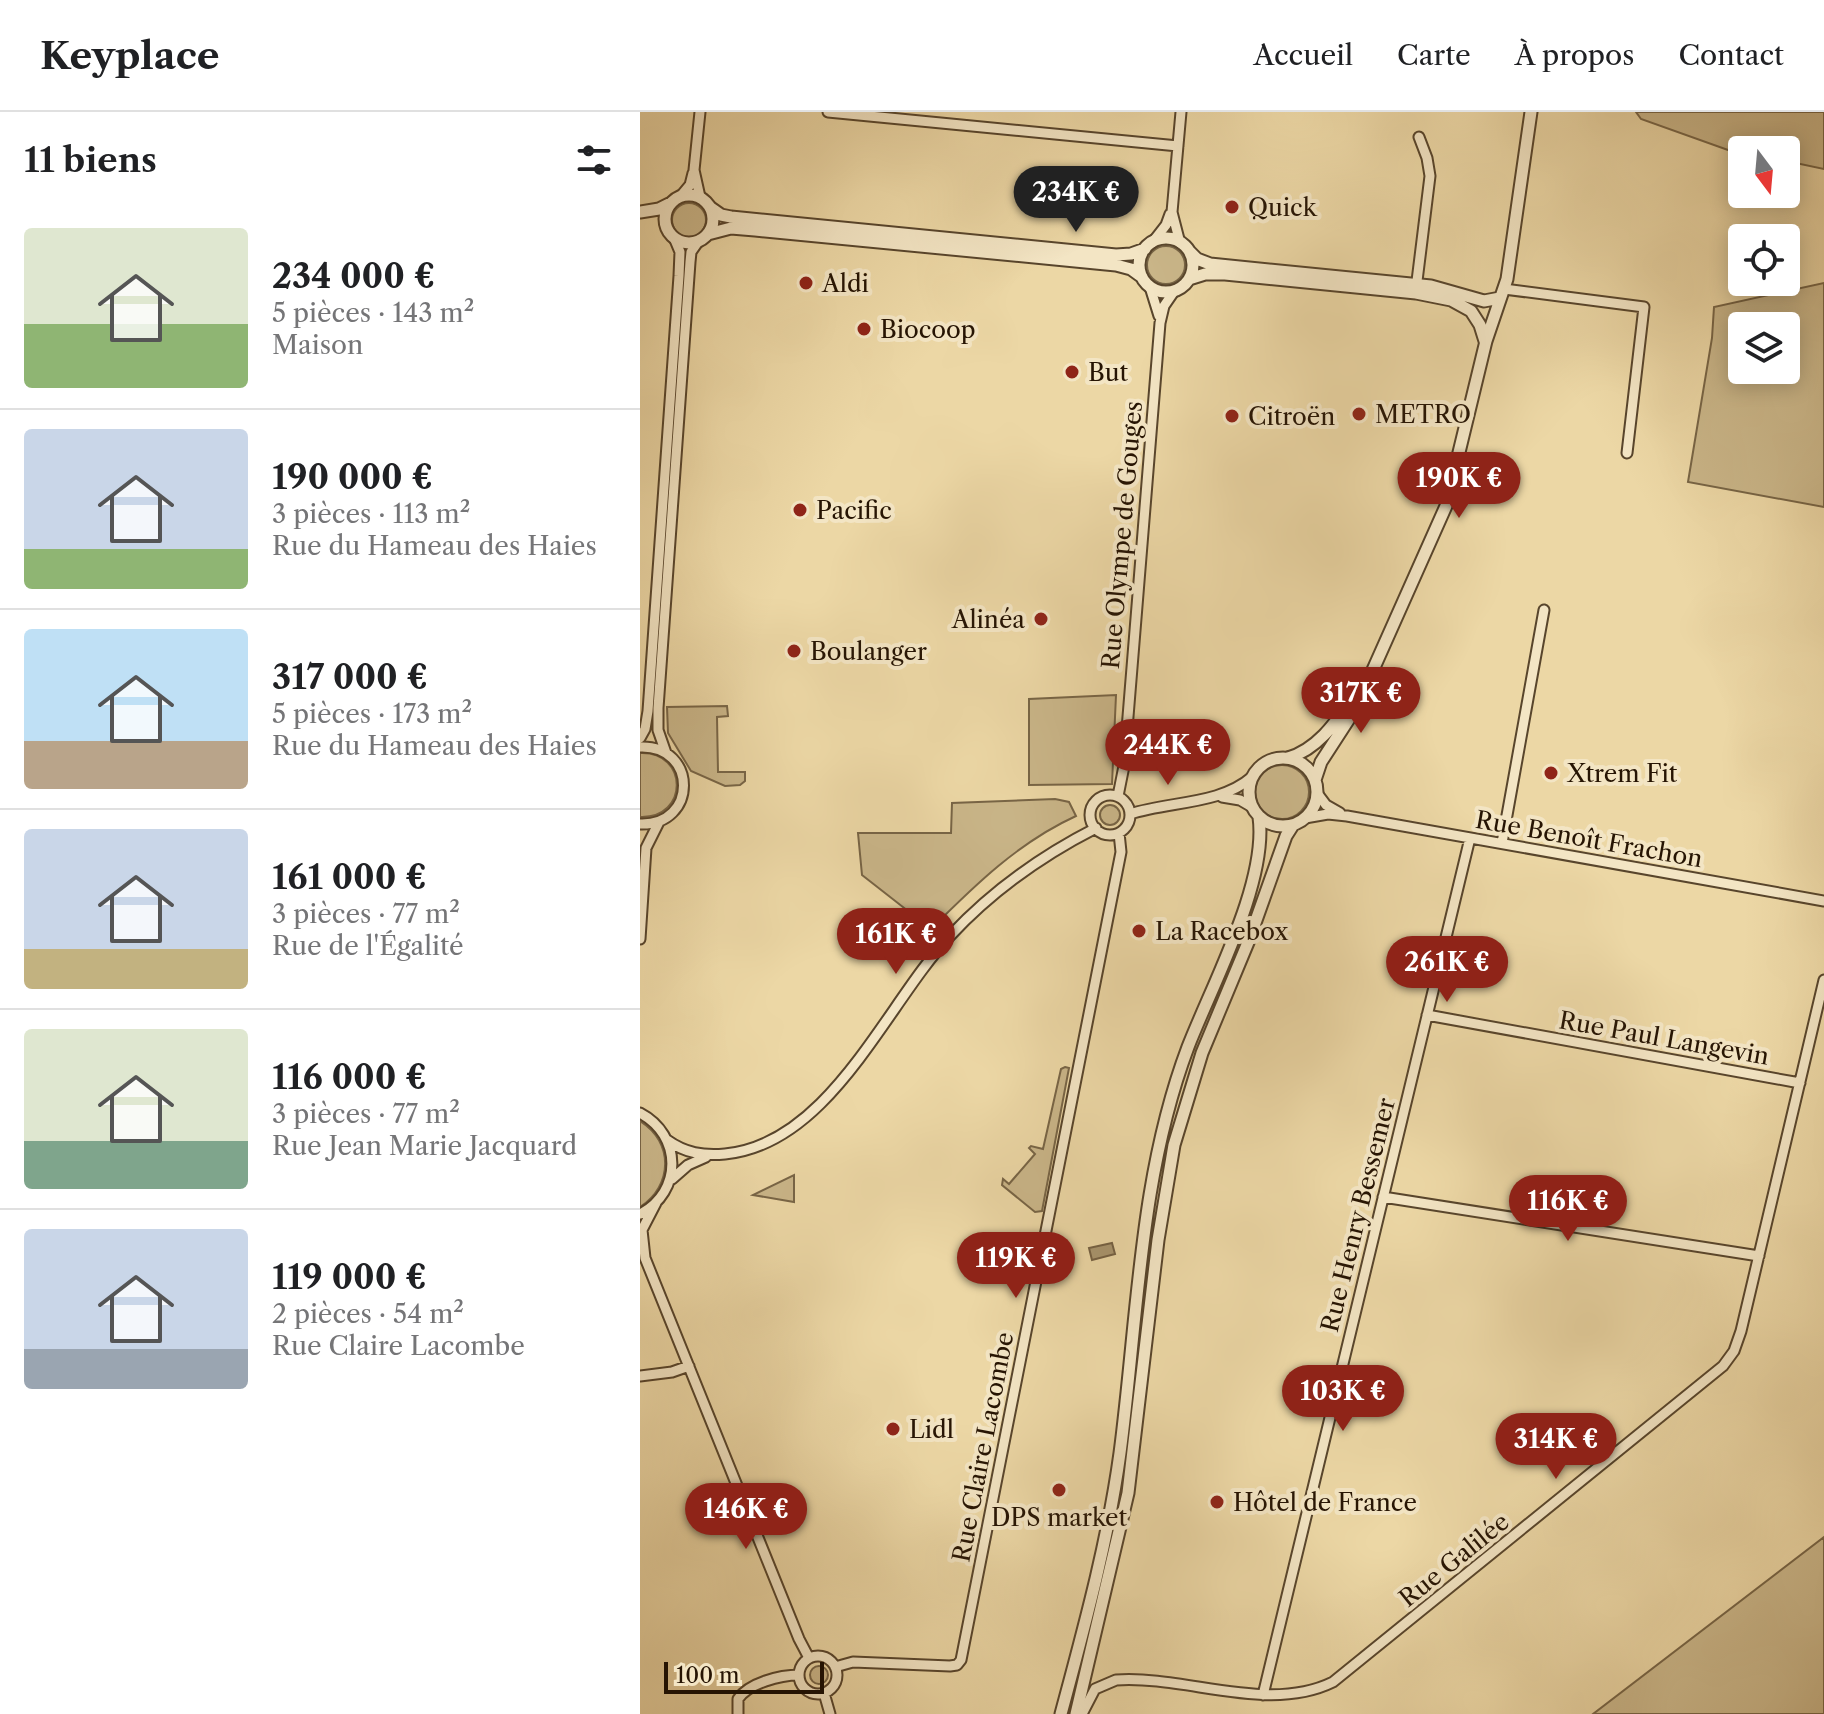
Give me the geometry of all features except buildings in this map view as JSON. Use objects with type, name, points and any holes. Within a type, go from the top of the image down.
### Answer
[{"type":"street","points":[[666,228],[665,215],[690,185],[700,112]]},
{"type":"street","points":[[828,112],[1178,146]]},
{"type":"street","points":[[1180,243],[1173,223],[1172,206],[1181,112]]},
{"type":"street","points":[[1215,797],[1235,799],[1277,826],[1293,825],[1305,818],[1313,808],[1317,793],[1315,780],[1321,762],[1352,717],[1446,506],[1486,341],[1502,294],[1531,112]]},
{"type":"street","points":[[1414,288],[1430,176],[1419,137]]},
{"type":"street","points":[[694,170],[700,197]]},
{"type":"street","points":[[640,213],[659,209],[691,195],[700,197],[721,215],[731,217],[1116,255],[1131,254],[1168,238],[1180,243],[1197,259],[1210,264],[1414,288],[1463,304],[1478,320],[1486,341]]},
{"type":"street","points":[[1142,277],[1139,264],[1148,246],[1166,225],[1172,206]]},
{"type":"street","points":[[640,939],[646,848],[660,821],[676,809],[683,790],[680,769],[666,753],[657,717],[691,252],[713,223],[711,208]]},
{"type":"street","points":[[640,213],[666,228],[675,240],[680,256],[648,711],[640,738]]},
{"type":"street","points":[[675,240],[686,244],[731,228],[1116,265],[1131,269],[1150,287],[1161,291],[1175,290],[1189,279],[1205,274],[1225,274],[1450,289],[1484,301],[1502,294],[1644,307],[1627,453]]},
{"type":"street","points":[[1189,279],[1193,264],[1190,252]]},
{"type":"street","name":"Rue Olympe de Gouges","points":[[1150,287],[1160,323]]},
{"type":"street","name":"Rue Olympe de Gouges","points":[[1118,796],[1124,766],[1160,323],[1164,306],[1175,290]]},
{"type":"street","points":[[1502,843],[1544,610]]},
{"type":"street","points":[[1130,814],[1234,791],[1268,761],[1288,758],[1307,750],[1329,730],[1369,677]]},
{"type":"street","points":[[640,747],[666,753]]},
{"type":"street","points":[[1288,758],[1303,764],[1315,780]]},
{"type":"street","points":[[1061,1714],[1114,1493],[1143,1240],[1159,1146],[1186,1054],[1246,904],[1258,852],[1256,812],[1249,792],[1252,777]]},
{"type":"street","name":"Rue Benoît Frachon","points":[[1317,793],[1330,808],[1347,816]]},
{"type":"street","points":[[1106,795],[1118,796],[1128,805],[1130,814],[1128,824],[1119,833],[1106,834],[1096,828],[1091,816],[1093,804],[1106,795]]},
{"type":"street","name":"Rue Benoît Frachon","points":[[1305,818],[1328,814],[1347,816],[1824,901]]},
{"type":"street","points":[[640,824],[660,821]]},
{"type":"street","points":[[1079,1714],[1128,1493],[1158,1240],[1177,1133],[1202,1053],[1249,940],[1282,844],[1293,825]]},
{"type":"street","points":[[667,1140],[688,1151],[713,1155],[736,1153],[785,1131],[813,1110],[851,1069],[923,967],[966,919],[1022,872],[1096,828]]},
{"type":"street","name":"Rue Claire Lacombe","points":[[835,1667],[853,1662],[950,1666],[957,1665],[961,1660],[1121,852],[1119,833]]},
{"type":"street","name":"Rue Henry Bessemer","points":[[1263,1695],[1470,838]]},
{"type":"street","name":"Rue Galilée","points":[[1079,1714],[1095,1689],[1116,1680],[1282,1696],[1305,1693],[1328,1685],[1345,1675],[1717,1371],[1737,1345],[1824,980]]},
{"type":"street","name":"Rue Paul Langevin","points":[[1427,1015],[1800,1083]]},
{"type":"street","points":[[642,1113],[658,1126],[667,1140],[673,1160],[670,1181]]},
{"type":"street","points":[[713,1155],[688,1165],[670,1181],[642,1230],[643,1254],[809,1658]]},
{"type":"street","points":[[1383,1197],[1759,1256]]},
{"type":"street","points":[[640,1214],[656,1203]]},
{"type":"street","points":[[640,1376],[672,1372],[689,1366]]},
{"type":"street","points":[[825,1657],[835,1667],[835,1684],[824,1693],[807,1690],[799,1675],[809,1658],[825,1657]]},
{"type":"street","points":[[738,1714],[738,1699],[745,1691],[784,1676],[799,1675]]},
{"type":"street","points":[[824,1693],[830,1714]]},
{"type":"shaded area","points":[[1636,112],[1824,112],[1824,169],[1800,164],[1800,136],[1728,136],[1728,150],[1641,119]]},
{"type":"shaded area","points":[[689,203],[701,208],[706,220],[701,232],[689,237],[677,232],[672,220],[677,208]]},
{"type":"shaded area","points":[[1166,246],[1179,252],[1185,265],[1179,278],[1166,284],[1153,278],[1147,265],[1153,252]]},
{"type":"shaded area","points":[[1824,283],[1824,507],[1688,482],[1712,338],[1714,307],[1764,296],[1800,296],[1800,288]]},
{"type":"shaded area","points":[[1116,695],[1112,784],[1029,785],[1029,699]]},
{"type":"shaded area","points":[[727,706],[728,716],[717,717],[718,772],[745,772],[745,781],[740,785],[725,786],[691,771],[668,733],[667,707]]},
{"type":"shaded area","points":[[640,753],[656,755],[668,762],[674,773],[677,785],[674,797],[668,808],[656,815],[640,817]]},
{"type":"shaded area","points":[[1282,765],[1301,773],[1309,792],[1301,811],[1282,819],[1263,811],[1255,792],[1263,773]]},
{"type":"shaded area","points":[[1055,799],[1069,802],[1076,816],[1035,838],[1017,852],[981,881],[931,929],[862,875],[858,833],[951,833],[952,803]]},
{"type":"shaded area","points":[[1106,805],[1114,805],[1120,815],[1114,825],[1106,825],[1100,819],[1100,811]]},
{"type":"shaded area","points":[[1069,1068],[1042,1211],[1035,1212],[1002,1185],[1003,1179],[1009,1184],[1035,1154],[1029,1148],[1031,1146],[1043,1149],[1061,1069]]},
{"type":"shaded area","points":[[640,1121],[659,1140],[665,1164],[659,1188],[640,1207]]},
{"type":"shaded area","points":[[794,1175],[794,1202],[753,1195]]},
{"type":"shaded area","points":[[1112,1243],[1115,1254],[1092,1260],[1089,1248]]},
{"type":"shaded area","points":[[1824,1537],[1824,1714],[1593,1714]]},
{"type":"shaded area","points":[[819,1666],[828,1675],[819,1684],[810,1675]]},
{"type":"place","name":"Quick","points":[[1232,207]]},
{"type":"place","name":"Aldi","points":[[806,283]]},
{"type":"place","name":"Biocoop","points":[[864,329]]},
{"type":"place","name":"But","points":[[1072,372]]},
{"type":"place","name":"METRO","points":[[1359,414]]},
{"type":"place","name":"Citroën","points":[[1232,416]]},
{"type":"place","name":"Pacific","points":[[800,510]]},
{"type":"place","name":"Alinéa","points":[[1041,619]]},
{"type":"place","name":"Boulanger","points":[[794,651]]},
{"type":"place","name":"Xtrem Fit","points":[[1551,773]]},
{"type":"place","name":"La Racebox","points":[[1139,931]]},
{"type":"place","name":"Lidl","points":[[893,1429]]},
{"type":"place","name":"DPS market","points":[[1059,1490]]},
{"type":"place","name":"Hôtel de France","points":[[1217,1502]]}]
